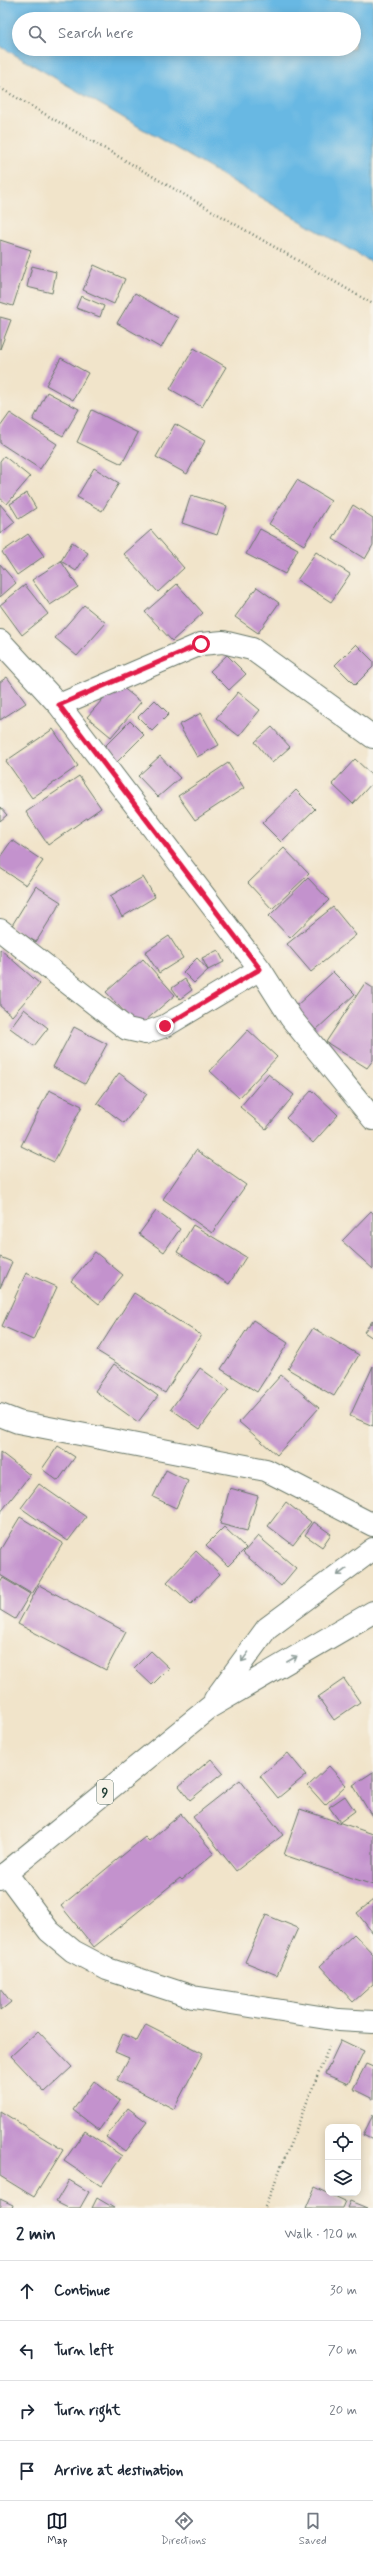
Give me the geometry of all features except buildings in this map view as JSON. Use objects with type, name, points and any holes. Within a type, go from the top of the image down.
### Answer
[{"type":"main road","points":[[0,641],[59,705],[260,969],[291,1018],[370,1108]]},
{"type":"main road","points":[[59,705],[201,644],[223,642],[252,649],[373,737]]},
{"type":"main road","points":[[0,930],[127,1029],[145,1033],[165,1026],[260,969]]},
{"type":"main road","points":[[0,1415],[18,1422],[266,1470],[373,1525]]},
{"type":"main road","name":"9","points":[[210,1707],[267,1628],[373,1548]]},
{"type":"main road","name":"9","points":[[3,1875],[210,1707],[373,1612]]},
{"type":"main road","points":[[3,1875],[49,1931],[73,1951],[107,1969],[194,1997],[339,2020],[373,2022]]},
{"type":"path","points":[[0,88],[373,304]]},
{"type":"path","points":[[265,2207],[339,2020]]},
{"type":"water","points":[[0,0],[373,0],[373,263],[17,56],[361,56],[361,12],[12,12],[12,53],[0,46]]},
{"type":"route","points":[[165,1026],[260,969],[59,705],[201,644]]}]
